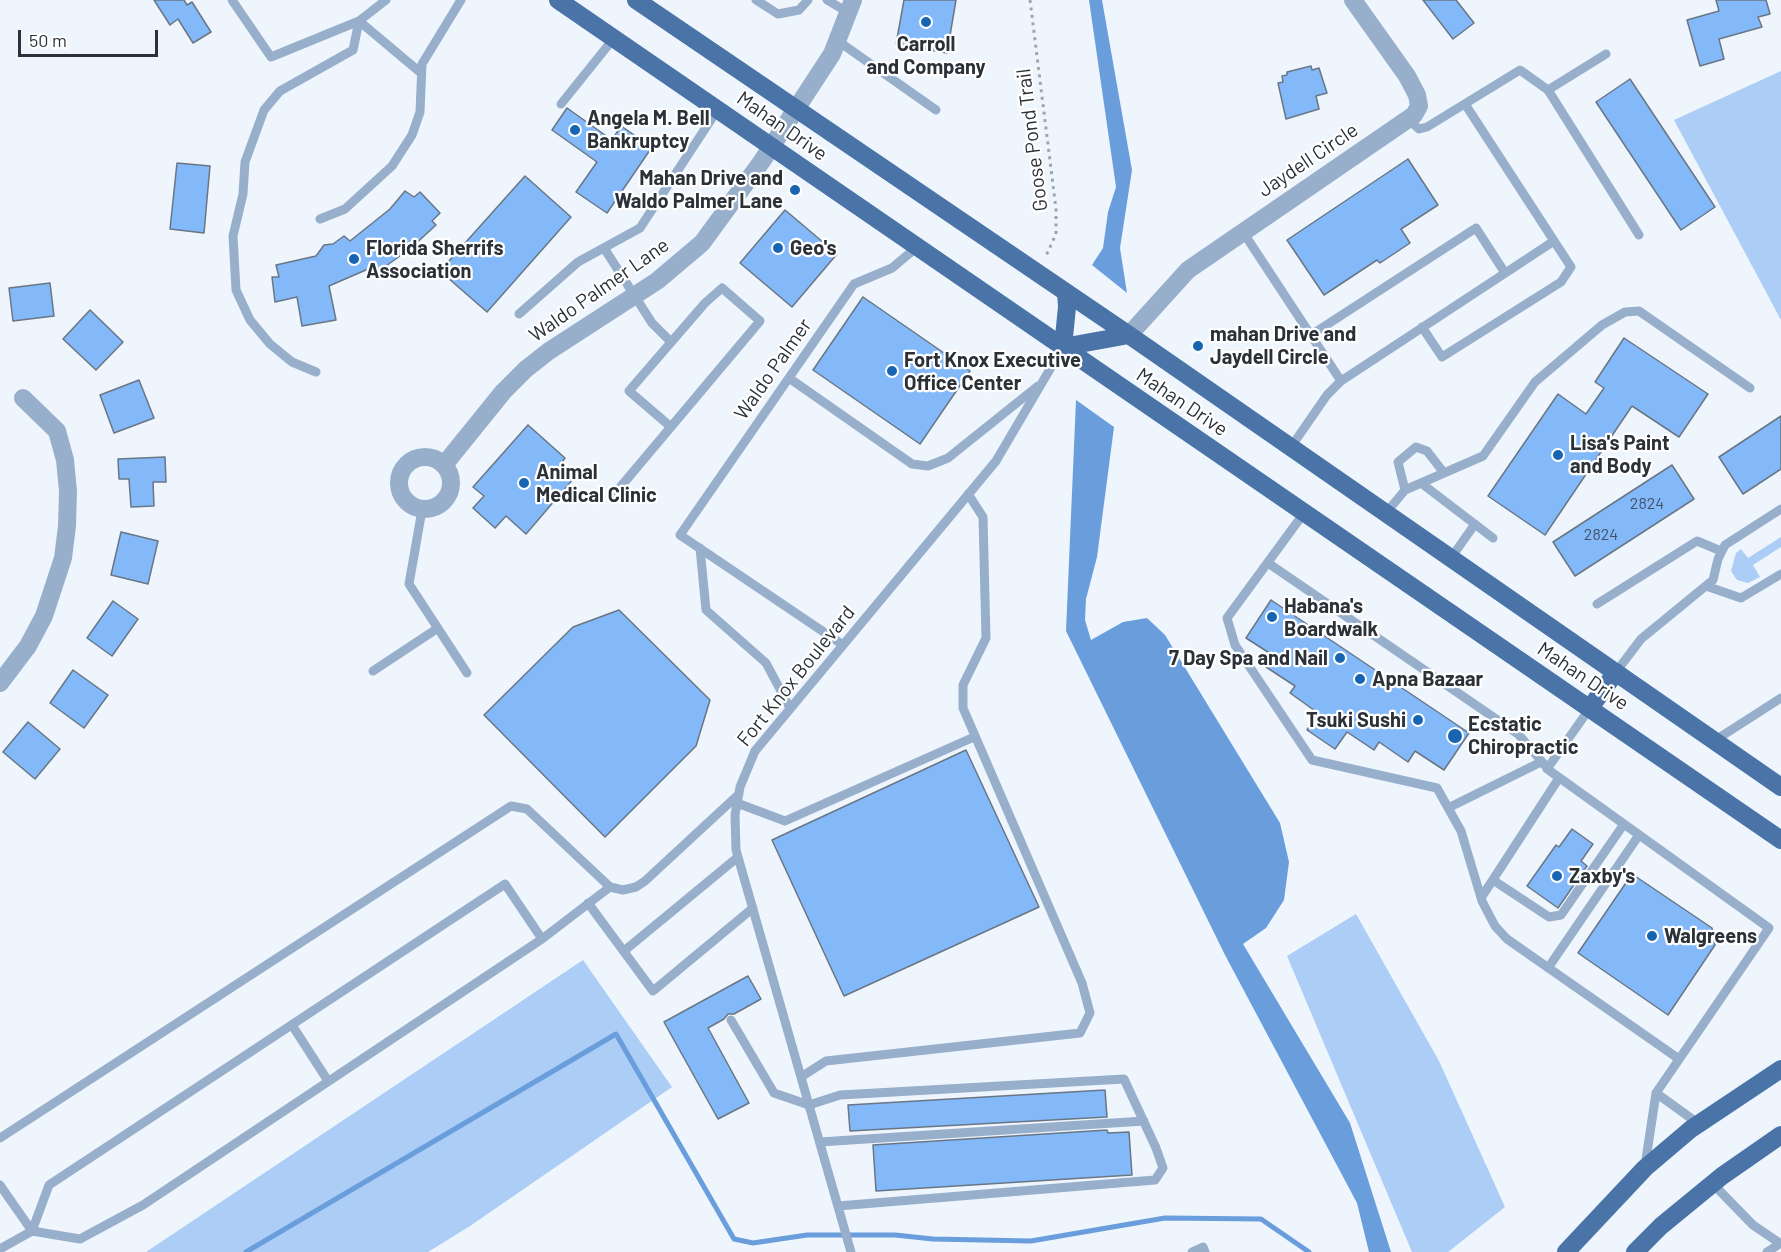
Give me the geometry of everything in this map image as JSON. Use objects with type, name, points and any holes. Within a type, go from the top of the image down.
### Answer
[{"type":"main road","name":"Mahan Drive","points":[[558,0],[1781,840]]},
{"type":"main road","name":"Mahan Drive","points":[[636,0],[1129,335],[1781,787]]},
{"type":"main road","points":[[1066,292],[1067,308],[1063,347],[1129,335]]},
{"type":"main road","points":[[1590,708],[1616,672]]},
{"type":"main road","points":[[1566,1252],[1645,1168],[1699,1124],[1781,1069]]},
{"type":"main road","points":[[1635,1252],[1661,1226],[1713,1184],[1781,1135]]},
{"type":"street","points":[[1353,0],[1407,76],[1417,95],[1419,106],[1408,119]]},
{"type":"street","name":"Waldo Palmer Lane","points":[[444,465],[503,392],[526,369],[549,351],[679,264],[702,243],[772,145],[838,41],[851,7]]},
{"type":"street","name":"Jaydell Circle","points":[[1129,335],[1188,270],[1408,119]]},
{"type":"street","points":[[0,683],[28,646],[44,616],[56,585],[67,526],[68,490],[65,460],[57,432],[23,398]]},
{"type":"street","points":[[419,457],[436,459],[449,473],[450,492],[437,507],[422,510],[412,507],[400,493],[400,474],[411,461],[419,457]]},
{"type":"lane","points":[[232,0],[271,57],[359,21],[386,0]]},
{"type":"lane","points":[[320,219],[345,209],[392,166],[412,135],[420,112],[422,64],[461,0]]},
{"type":"lane","points":[[756,0],[778,14],[799,10],[808,0]]},
{"type":"lane","points":[[827,0],[851,7]]},
{"type":"lane","points":[[359,21],[422,73]]},
{"type":"lane","points":[[316,372],[292,362],[270,344],[250,320],[236,290],[233,236],[243,194],[245,162],[264,110],[280,91],[353,50],[359,21]]},
{"type":"lane","points":[[561,104],[614,38]]},
{"type":"lane","points":[[838,41],[936,110]]},
{"type":"lane","points":[[1548,90],[1606,54]]},
{"type":"lane","points":[[1408,119],[1419,129],[1520,70],[1548,90],[1639,235]]},
{"type":"lane","points":[[1422,327],[1442,357],[1561,282],[1571,267],[1465,104]]},
{"type":"lane","points":[[519,314],[578,262],[640,228],[718,109]]},
{"type":"lane","points":[[1311,335],[1476,228],[1505,273]]},
{"type":"lane","points":[[1243,232],[1341,381]]},
{"type":"lane","points":[[1291,447],[1327,394],[1341,381],[1554,241]]},
{"type":"lane","points":[[603,248],[652,323],[671,342]]},
{"type":"lane","name":"Waldo Palmer","points":[[700,548],[680,535],[854,284],[892,268],[916,248]]},
{"type":"lane","name":"Waldo Palmer","points":[[612,496],[671,427],[760,321],[722,288],[705,303],[629,391],[671,427]]},
{"type":"lane","points":[[1386,513],[1405,490],[1483,456],[1535,382],[1602,326],[1625,312],[1639,311],[1750,388]]},
{"type":"lane","name":"Fort Knox Boulevard","points":[[850,1249],[738,857],[735,815],[738,799],[746,769],[755,752],[996,461],[1063,347]]},
{"type":"lane","points":[[789,378],[912,464],[928,466],[948,458],[1042,382]]},
{"type":"lane","points":[[1405,490],[1398,462],[1416,447],[1427,451],[1444,473]]},
{"type":"lane","points":[[1421,483],[1493,538]]},
{"type":"lane","points":[[801,1077],[826,1061],[1080,1033],[1090,1013],[1082,983],[963,708],[963,685],[986,638],[982,517],[968,494]]},
{"type":"lane","points":[[1616,672],[1641,639],[1683,602],[1713,580],[1720,551],[1736,537],[1781,509]]},
{"type":"lane","points":[[422,510],[409,584],[466,673]]},
{"type":"lane","points":[[1304,513],[1227,618],[1235,645],[1312,760],[1437,788],[1470,854],[1481,898],[1495,926],[1507,939],[1679,1059]]},
{"type":"lane","points":[[1451,558],[1475,524]]},
{"type":"lane","points":[[1597,604],[1697,541],[1720,551]]},
{"type":"lane","points":[[700,548],[843,645]]},
{"type":"lane","points":[[700,548],[706,610],[766,663],[790,708]]},
{"type":"lane","points":[[1268,563],[1518,735],[1544,765],[1559,778],[1769,928],[1656,1093],[1645,1168]]},
{"type":"lane","points":[[1706,586],[1741,598],[1781,574]]},
{"type":"lane","points":[[373,671],[438,628]]},
{"type":"lane","points":[[1714,741],[1781,698]]},
{"type":"lane","points":[[1448,808],[1544,765],[1590,708]]},
{"type":"lane","points":[[0,1137],[511,806],[527,809],[610,887],[624,890],[636,888],[738,799],[785,821],[974,737]]},
{"type":"lane","points":[[1481,898],[1559,778]]},
{"type":"lane","points":[[1493,880],[1549,917],[1561,915],[1624,825]]},
{"type":"lane","points":[[1548,968],[1568,940],[1576,938],[1601,901],[1600,892],[1639,835]]},
{"type":"lane","points":[[624,951],[738,857]]},
{"type":"lane","points":[[32,1231],[49,1185],[505,884],[542,939]]},
{"type":"lane","points":[[0,1249],[32,1231],[80,1239],[143,1204],[542,939],[610,887]]},
{"type":"lane","points":[[588,903],[653,991],[753,908]]},
{"type":"lane","points":[[731,1020],[774,1093],[809,1105],[840,1095],[1124,1079],[1163,1168],[1155,1180],[838,1206]]},
{"type":"lane","points":[[292,1025],[328,1081]]},
{"type":"lane","points":[[1656,1093],[1699,1124]]},
{"type":"lane","points":[[820,1142],[1144,1121]]},
{"type":"lane","points":[[1713,1184],[1753,1225],[1781,1243],[1767,1252]]},
{"type":"lane","points":[[0,1185],[32,1231]]},
{"type":"lane","points":[[1192,1252],[1203,1247],[1205,1252]]},
{"type":"path","name":"Goose Pond Trail","points":[[1030,0],[1056,209],[1056,234],[1037,273]]},
{"type":"shaded area","points":[[1089,0],[1102,0],[1132,170],[1120,248],[1127,293],[1092,265],[1103,248],[1108,212],[1116,187]]},
{"type":"shaded area","points":[[1781,71],[1781,320],[1674,120]]},
{"type":"shaded area","points":[[1076,400],[1114,427],[1097,557],[1086,599],[1085,620],[1091,640],[1123,622],[1147,618],[1165,635],[1280,823],[1289,862],[1284,900],[1266,928],[1243,944],[1350,1123],[1391,1252],[1369,1252],[1357,1203],[1225,955],[1066,631]]},
{"type":"shaded area","points":[[1781,537],[1781,547],[1753,565],[1760,577],[1748,583],[1737,580],[1731,571],[1736,553],[1741,549],[1748,558]]},
{"type":"shaded area","points":[[1356,914],[1439,1061],[1505,1207],[1448,1252],[1412,1252],[1287,956]]},
{"type":"shaded area","points":[[583,960],[672,1087],[470,1226],[428,1252],[146,1252]]},
{"type":"building","points":[[154,0],[184,0],[187,5],[192,2],[211,32],[193,43],[178,19],[170,25]]},
{"type":"building","name":"Carroll and Company","points":[[904,0],[956,0],[947,53],[896,44]]},
{"type":"building","points":[[1423,0],[1456,0],[1474,23],[1453,39]]},
{"type":"building","points":[[1716,0],[1766,0],[1770,14],[1758,17],[1762,27],[1719,39],[1724,59],[1700,66],[1687,20],[1719,11]]},
{"type":"building","points":[[1311,66],[1312,70],[1319,68],[1327,93],[1316,96],[1319,109],[1286,119],[1278,83],[1283,82],[1282,76],[1287,75],[1287,72]]},
{"type":"building","points":[[1630,79],[1715,207],[1681,230],[1596,102]]},
{"type":"building","points":[[567,108],[612,140],[621,126],[652,147],[607,213],[576,192],[597,162],[552,130]]},
{"type":"building","points":[[1408,159],[1438,205],[1401,229],[1410,243],[1380,263],[1377,260],[1324,295],[1287,240]]},
{"type":"building","points":[[177,163],[210,166],[204,233],[170,229]]},
{"type":"building","points":[[525,176],[571,217],[487,312],[440,271]]},
{"type":"building","name":"Florida Sherrifs Association","points":[[405,191],[414,197],[420,192],[440,213],[432,221],[436,225],[411,248],[379,271],[375,266],[329,286],[336,320],[302,326],[297,297],[275,302],[272,277],[279,277],[276,265],[316,256],[324,245],[333,244],[344,236],[350,241],[390,209]]},
{"type":"building","points":[[785,210],[837,254],[792,307],[740,263]]},
{"type":"building","points":[[50,283],[54,316],[13,321],[9,288]]},
{"type":"building","name":"Fort Knox Executive Office Center","points":[[863,297],[970,371],[920,444],[813,370]]},
{"type":"building","points":[[90,310],[123,342],[96,370],[63,339]]},
{"type":"building","name":"Lisa's Paint and Body","points":[[1624,338],[1708,394],[1679,437],[1632,406],[1545,535],[1488,496],[1558,394],[1586,414],[1604,388],[1595,382]]},
{"type":"building","points":[[139,380],[154,418],[114,433],[100,395]]},
{"type":"building","points":[[1781,416],[1781,469],[1743,494],[1719,457]]},
{"type":"building","name":"Animal Medical Clinic","points":[[528,425],[565,458],[560,465],[574,478],[526,534],[506,516],[495,528],[473,508],[484,496],[473,487]]},
{"type":"building","points":[[165,457],[166,482],[153,482],[154,506],[131,507],[129,479],[119,479],[118,459]]},
{"type":"building","points":[[1672,465],[1694,499],[1575,576],[1553,542]]},
{"type":"building","points":[[121,532],[158,541],[148,584],[111,575]]},
{"type":"building","points":[[1271,600],[1469,733],[1444,770],[1415,751],[1408,762],[1379,742],[1374,750],[1347,732],[1335,749],[1307,730],[1318,713],[1290,693],[1295,686],[1266,667],[1274,656],[1246,638]]},
{"type":"building","points":[[113,601],[138,619],[112,656],[87,638]]},
{"type":"building","points":[[619,610],[710,700],[696,746],[605,837],[484,715],[573,627]]},
{"type":"building","points":[[73,670],[108,695],[84,728],[50,703]]},
{"type":"building","points":[[28,722],[60,749],[35,779],[3,752]]},
{"type":"building","points":[[966,750],[1039,907],[844,996],[772,840]]},
{"type":"building","name":"Zaxby's","points":[[1572,829],[1593,844],[1581,861],[1587,866],[1558,908],[1527,886],[1556,845],[1559,847]]},
{"type":"building","name":"Walgreens","points":[[1632,874],[1712,928],[1715,945],[1668,1015],[1578,953]]},
{"type":"building","points":[[748,976],[761,999],[734,1014],[728,1014],[724,1019],[708,1028],[749,1103],[718,1119],[664,1022]]},
{"type":"building","points":[[1105,1090],[1107,1117],[850,1131],[848,1105]]},
{"type":"building","points":[[1107,1130],[1108,1133],[1129,1132],[1132,1175],[876,1191],[873,1145]]},
{"type":"waterway","points":[[246,1252],[616,1034],[734,1239],[753,1243],[807,1235],[895,1235],[933,1239],[1031,1241],[1165,1218],[1261,1219],[1309,1252]]},
{"type":"place","name":"Carroll and Company","points":[[926,22]]},
{"type":"place","name":"Angela M. Bell Bankruptcy","points":[[575,130]]},
{"type":"place","name":"Mahan Drive and Waldo Palmer Lane","points":[[795,190]]},
{"type":"place","name":"Geo's","points":[[778,248]]},
{"type":"place","name":"Florida Sherrifs Association","points":[[354,259]]},
{"type":"place","name":"mahan Drive and Jaydell Circle","points":[[1198,346]]},
{"type":"place","name":"Fort Knox Executive Office Center","points":[[892,371]]},
{"type":"place","name":"Lisa's Paint and Body","points":[[1558,455]]},
{"type":"place","name":"Animal Medical Clinic","points":[[524,483]]},
{"type":"place","name":"Habana's Boardwalk","points":[[1272,617]]},
{"type":"place","name":"7 Day Spa and Nail","points":[[1340,658]]},
{"type":"place","name":"Apna Bazaar","points":[[1360,679]]},
{"type":"place","name":"Tsuki Sushi","points":[[1418,720]]},
{"type":"place","name":"Ecstatic Chiropractic","points":[[1455,736]]},
{"type":"place","name":"Zaxby's","points":[[1557,876]]},
{"type":"place","name":"Walgreens","points":[[1652,936]]}]
